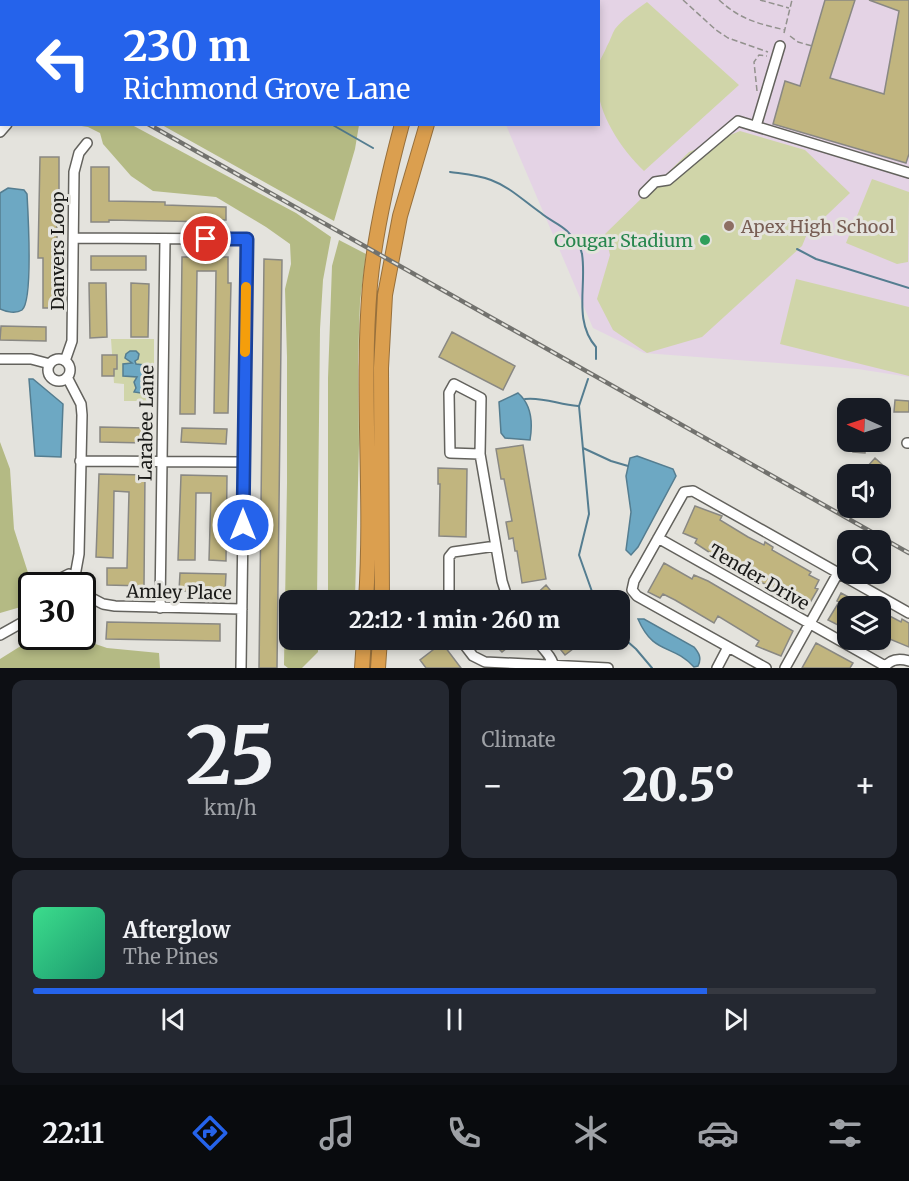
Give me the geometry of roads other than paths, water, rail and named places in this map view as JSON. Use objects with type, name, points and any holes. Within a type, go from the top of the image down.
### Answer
[{"type":"highway","points":[[367,590],[369,543],[367,368],[370,284],[389,173],[401,126]]},
{"type":"highway","points":[[382,590],[381,368],[385,295],[400,216],[426,126]]},
{"type":"highway","points":[[360,668],[363,650]]},
{"type":"highway","points":[[378,668],[379,650]]},
{"type":"street","points":[[756,126],[778,53]]},
{"type":"street","points":[[644,193],[655,182],[668,180],[738,121],[909,173]]},
{"type":"street","name":"Danvers Loop","points":[[65,361],[72,341],[74,172],[79,153],[87,143]]},
{"type":"street","points":[[74,238],[247,239],[241,668]]},
{"type":"street","name":"Larabee Lane","points":[[160,608],[165,239]]},
{"type":"street","points":[[0,359],[31,359],[50,364],[58,359],[65,361],[70,369],[67,377],[60,381],[54,379],[49,374],[50,364]]},
{"type":"street","points":[[67,377],[81,404],[78,572]]},
{"type":"street","points":[[480,454],[450,453],[449,393],[454,384],[481,398],[480,454],[505,590]]},
{"type":"street","points":[[80,461],[243,462]]},
{"type":"street","points":[[766,668],[637,596],[632,590],[634,581],[657,537],[684,492],[693,491],[837,572]]},
{"type":"street","name":"Tender Drive","points":[[657,537],[885,667],[897,659],[909,661]]},
{"type":"street","points":[[449,590],[449,557],[453,552],[496,546]]},
{"type":"street","points":[[785,668],[837,575]]},
{"type":"street","points":[[858,584],[909,613]]},
{"type":"street","name":"Amley Place","points":[[96,600],[115,606],[242,609]]},
{"type":"street","points":[[0,635],[18,625]]},
{"type":"street","points":[[717,668],[728,647]]},
{"type":"street","points":[[468,650],[473,656],[485,662],[608,668]]},
{"type":"street","points":[[543,650],[554,666]]},
{"type":"water","points":[[8,188],[24,190],[28,204],[28,291],[22,310],[14,312],[0,309],[0,193]]},
{"type":"water","points":[[130,351],[136,351],[139,354],[135,361],[136,364],[145,365],[145,376],[141,378],[145,392],[134,392],[136,388],[134,382],[137,377],[123,376],[123,364],[132,363],[125,358]]},
{"type":"water","points":[[29,379],[33,379],[63,404],[61,457],[35,456]]},
{"type":"water","points":[[518,393],[529,408],[530,440],[505,438],[501,433],[499,402]]},
{"type":"water","points":[[637,456],[673,469],[676,476],[638,547],[631,555],[626,550],[631,512],[626,476],[630,458]]},
{"type":"water","points":[[638,619],[644,619],[694,647],[700,660],[698,666],[694,667],[650,639]]},
{"type":"waterway","points":[[334,126],[373,148]]},
{"type":"waterway","points":[[450,172],[481,177],[498,183],[561,226],[574,239],[582,254],[583,314],[589,337],[596,347],[596,359]]},
{"type":"waterway","points":[[578,244],[596,242],[603,237]]},
{"type":"waterway","points":[[797,249],[816,259],[909,288]]},
{"type":"waterway","points":[[588,379],[579,406],[589,514],[579,555],[591,590]]},
{"type":"waterway","points":[[525,399],[539,399],[578,406]]},
{"type":"waterway","points":[[583,448],[628,466]]},
{"type":"waterway","points":[[630,644],[652,668]]},
{"type":"railway","points":[[152,126],[909,553]]},
{"type":"place","name":"Apex High School","points":[[729,226]]},
{"type":"place","name":"Cougar Stadium","points":[[705,240]]}]
